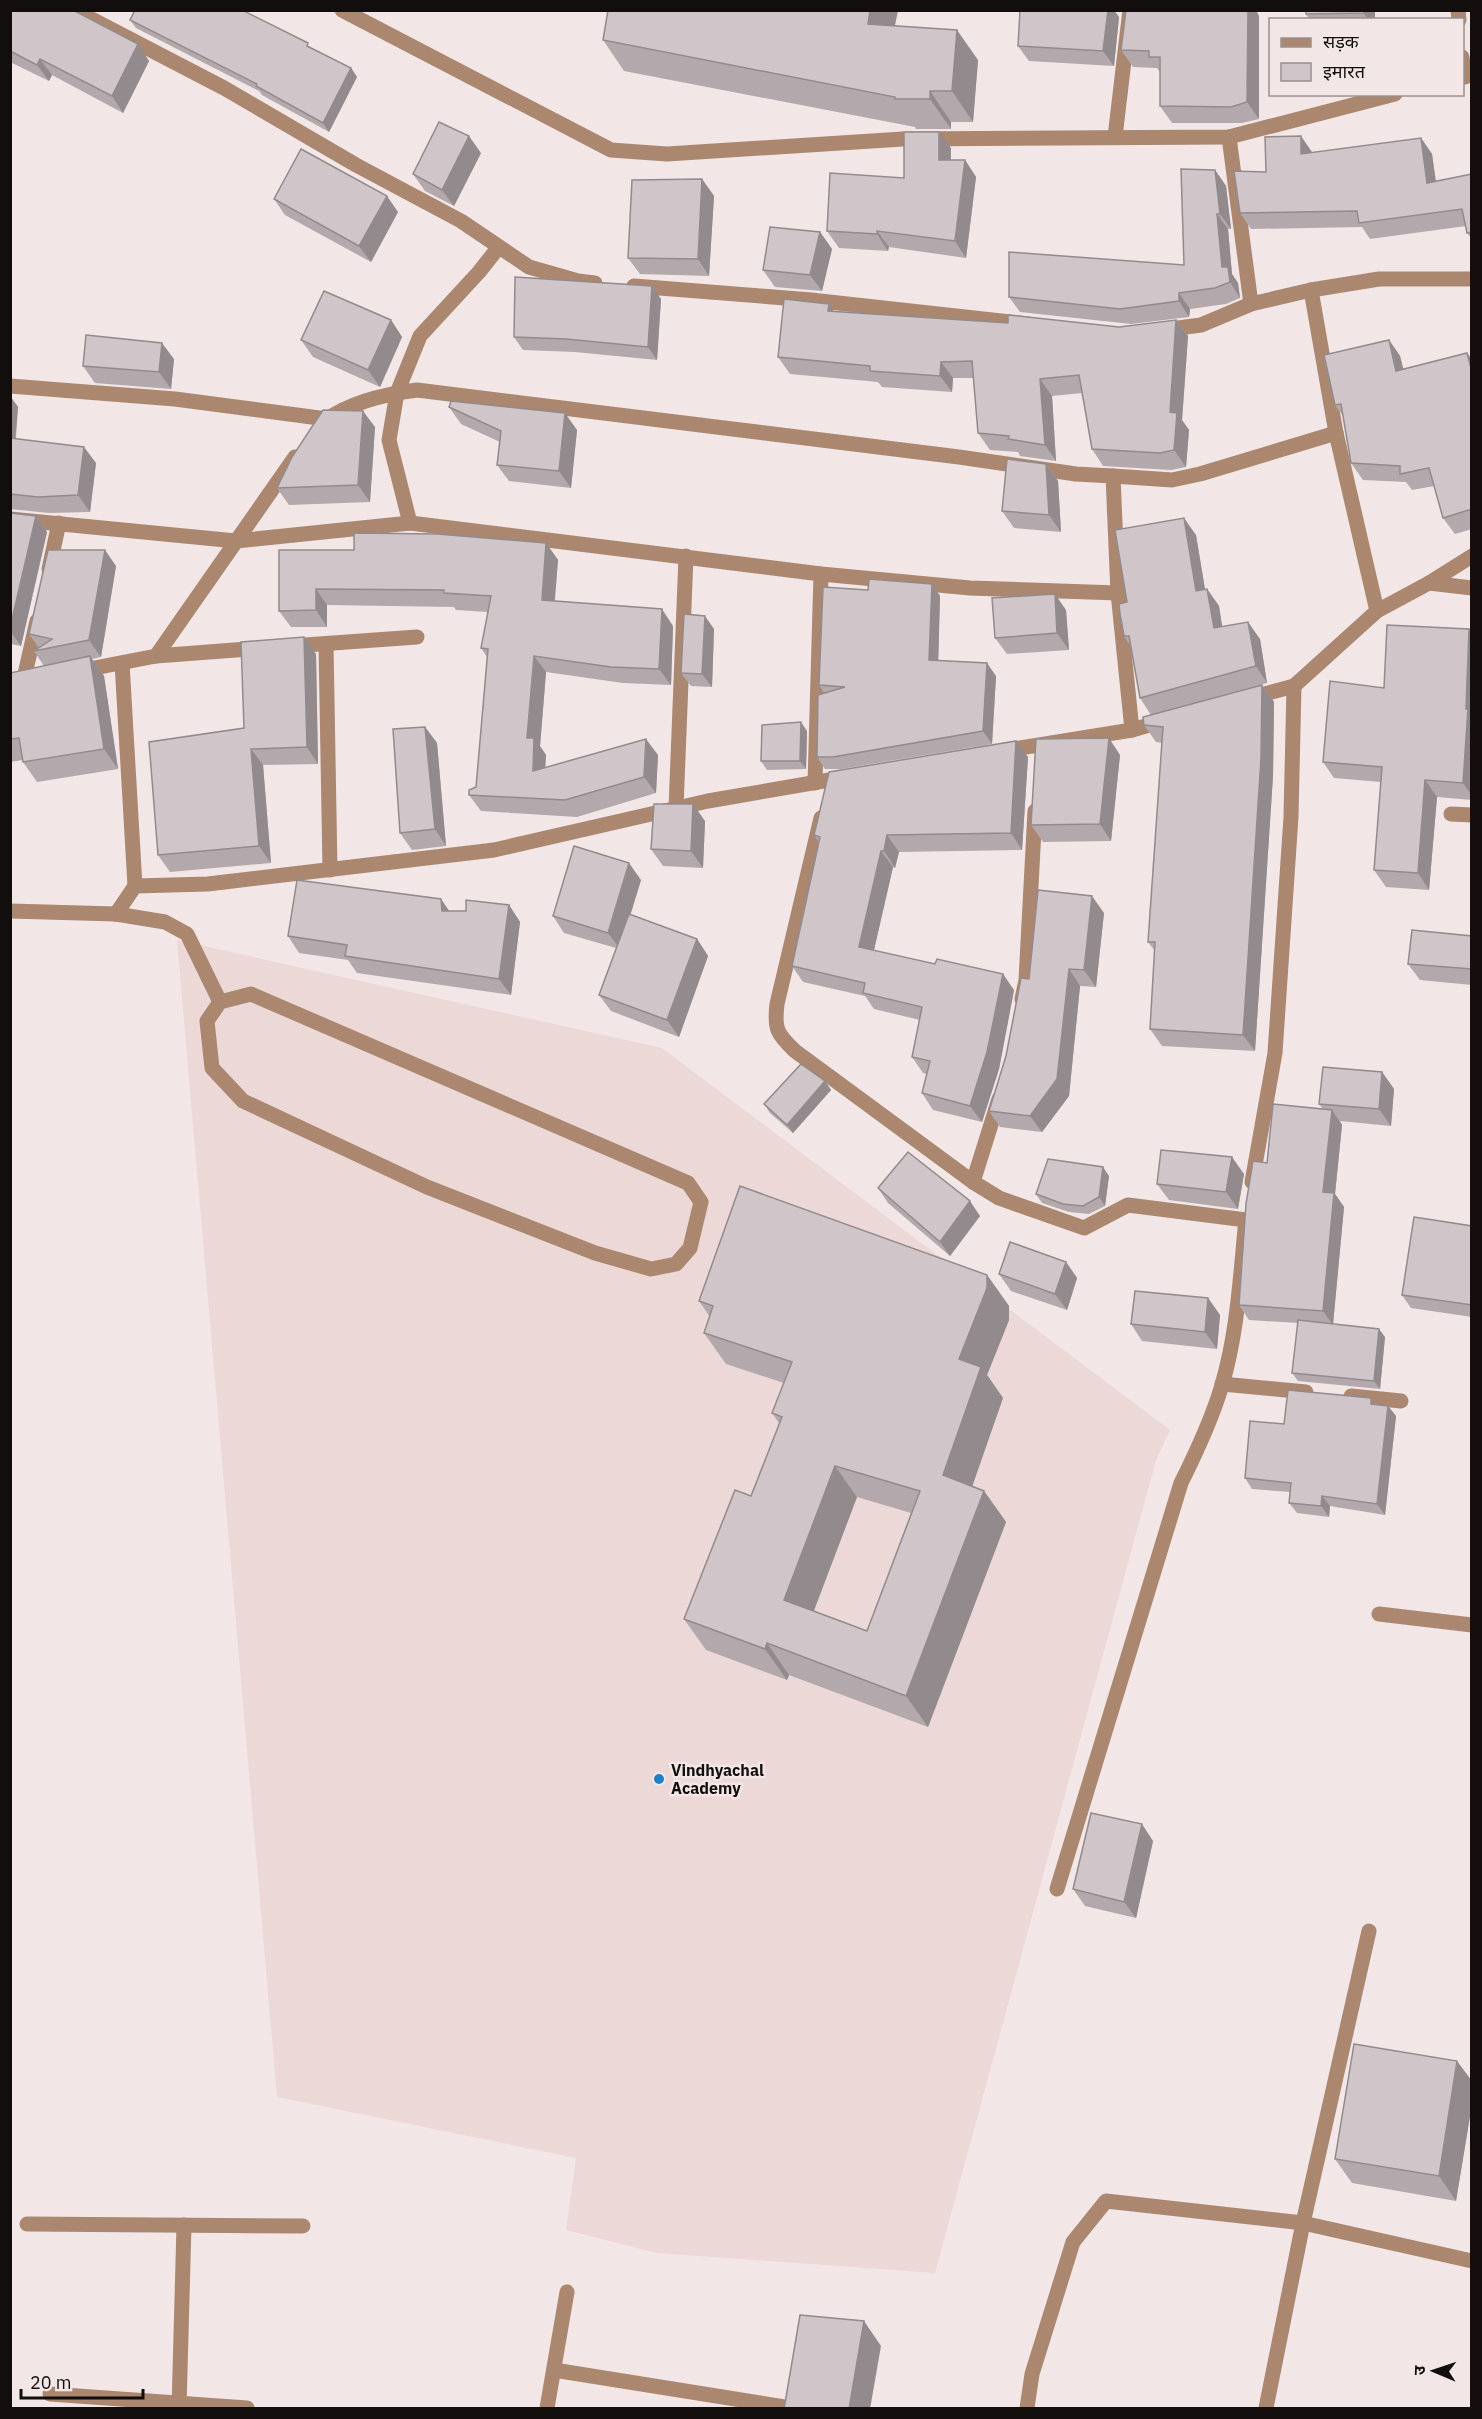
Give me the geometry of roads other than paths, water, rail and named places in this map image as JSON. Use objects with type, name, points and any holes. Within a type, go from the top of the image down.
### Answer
[{"type":"street","points":[[74,10],[224,88],[356,165],[461,221],[528,267],[578,282],[811,300],[1039,325]]},
{"type":"street","points":[[342,10],[611,150],[667,154],[903,139],[1229,137],[1387,96]]},
{"type":"street","points":[[1114,136],[1130,10]]},
{"type":"street","points":[[1229,137],[1251,304]]},
{"type":"street","points":[[410,523],[389,440],[397,393],[420,336],[498,248]]},
{"type":"street","points":[[1143,333],[1201,325],[1251,304],[1311,290],[1379,279],[1472,279]]},
{"type":"street","points":[[1311,290],[1336,433],[1377,611]]},
{"type":"street","points":[[10,386],[175,399],[327,419]]},
{"type":"street","points":[[156,656],[310,439],[327,419],[345,408],[397,393],[417,390],[959,457],[1076,474],[1172,480],[1200,474],[1336,433]]},
{"type":"street","points":[[1113,476],[1118,593],[1132,730]]},
{"type":"street","points":[[10,519],[236,542],[410,523],[821,574],[969,588],[1118,593]]},
{"type":"street","points":[[46,580],[59,523]]},
{"type":"street","points":[[676,808],[686,556]]},
{"type":"street","points":[[1236,702],[1294,686],[1377,611],[1429,583],[1472,556]]},
{"type":"street","points":[[821,574],[824,789],[777,1004],[778,1035],[795,1051],[973,1182],[999,1198],[1084,1228],[1128,1205],[1248,1209]]},
{"type":"street","points":[[1429,583],[1472,588]]},
{"type":"street","points":[[23,683],[41,603]]},
{"type":"street","points":[[67,674],[156,656],[417,637]]},
{"type":"street","points":[[326,644],[330,870]]},
{"type":"street","points":[[116,914],[135,886],[122,663]]},
{"type":"street","points":[[1057,1889],[1181,1483],[1202,1442],[1222,1384],[1236,1316],[1248,1209],[1275,1053],[1291,817],[1294,686]]},
{"type":"street","points":[[992,753],[1038,751],[1178,717]]},
{"type":"street","points":[[135,886],[208,884],[494,850],[676,808],[824,789],[864,774]]},
{"type":"street","points":[[1019,1014],[1026,980],[1036,792]]},
{"type":"street","points":[[1451,814],[1472,815]]},
{"type":"street","points":[[10,912],[116,914],[165,922],[187,934],[220,1002]]},
{"type":"street","points":[[251,994],[688,1183],[701,1202],[690,1248],[676,1264],[651,1269],[595,1253],[427,1187],[243,1101],[212,1068],[207,1021],[220,1002],[251,994]]},
{"type":"street","points":[[973,1182],[1004,1082]]},
{"type":"street","points":[[1222,1384],[1318,1393]]},
{"type":"street","points":[[1342,1395],[1401,1401]]},
{"type":"street","points":[[1378,1614],[1472,1624]]},
{"type":"street","points":[[1266,2409],[1303,2223],[1369,1931]]},
{"type":"street","points":[[1027,2409],[1032,2374],[1073,2242],[1106,2201],[1303,2223],[1472,2261]]},
{"type":"street","points":[[27,2224],[303,2226]]},
{"type":"street","points":[[180,2405],[183,2225]]},
{"type":"street","points":[[547,2409],[567,2292]]},
{"type":"street","points":[[554,2370],[791,2409]]},
{"type":"street","points":[[50,2394],[247,2409]]},
{"type":"place","name":"Vindhyachal Academy","points":[[659,1779]]}]
